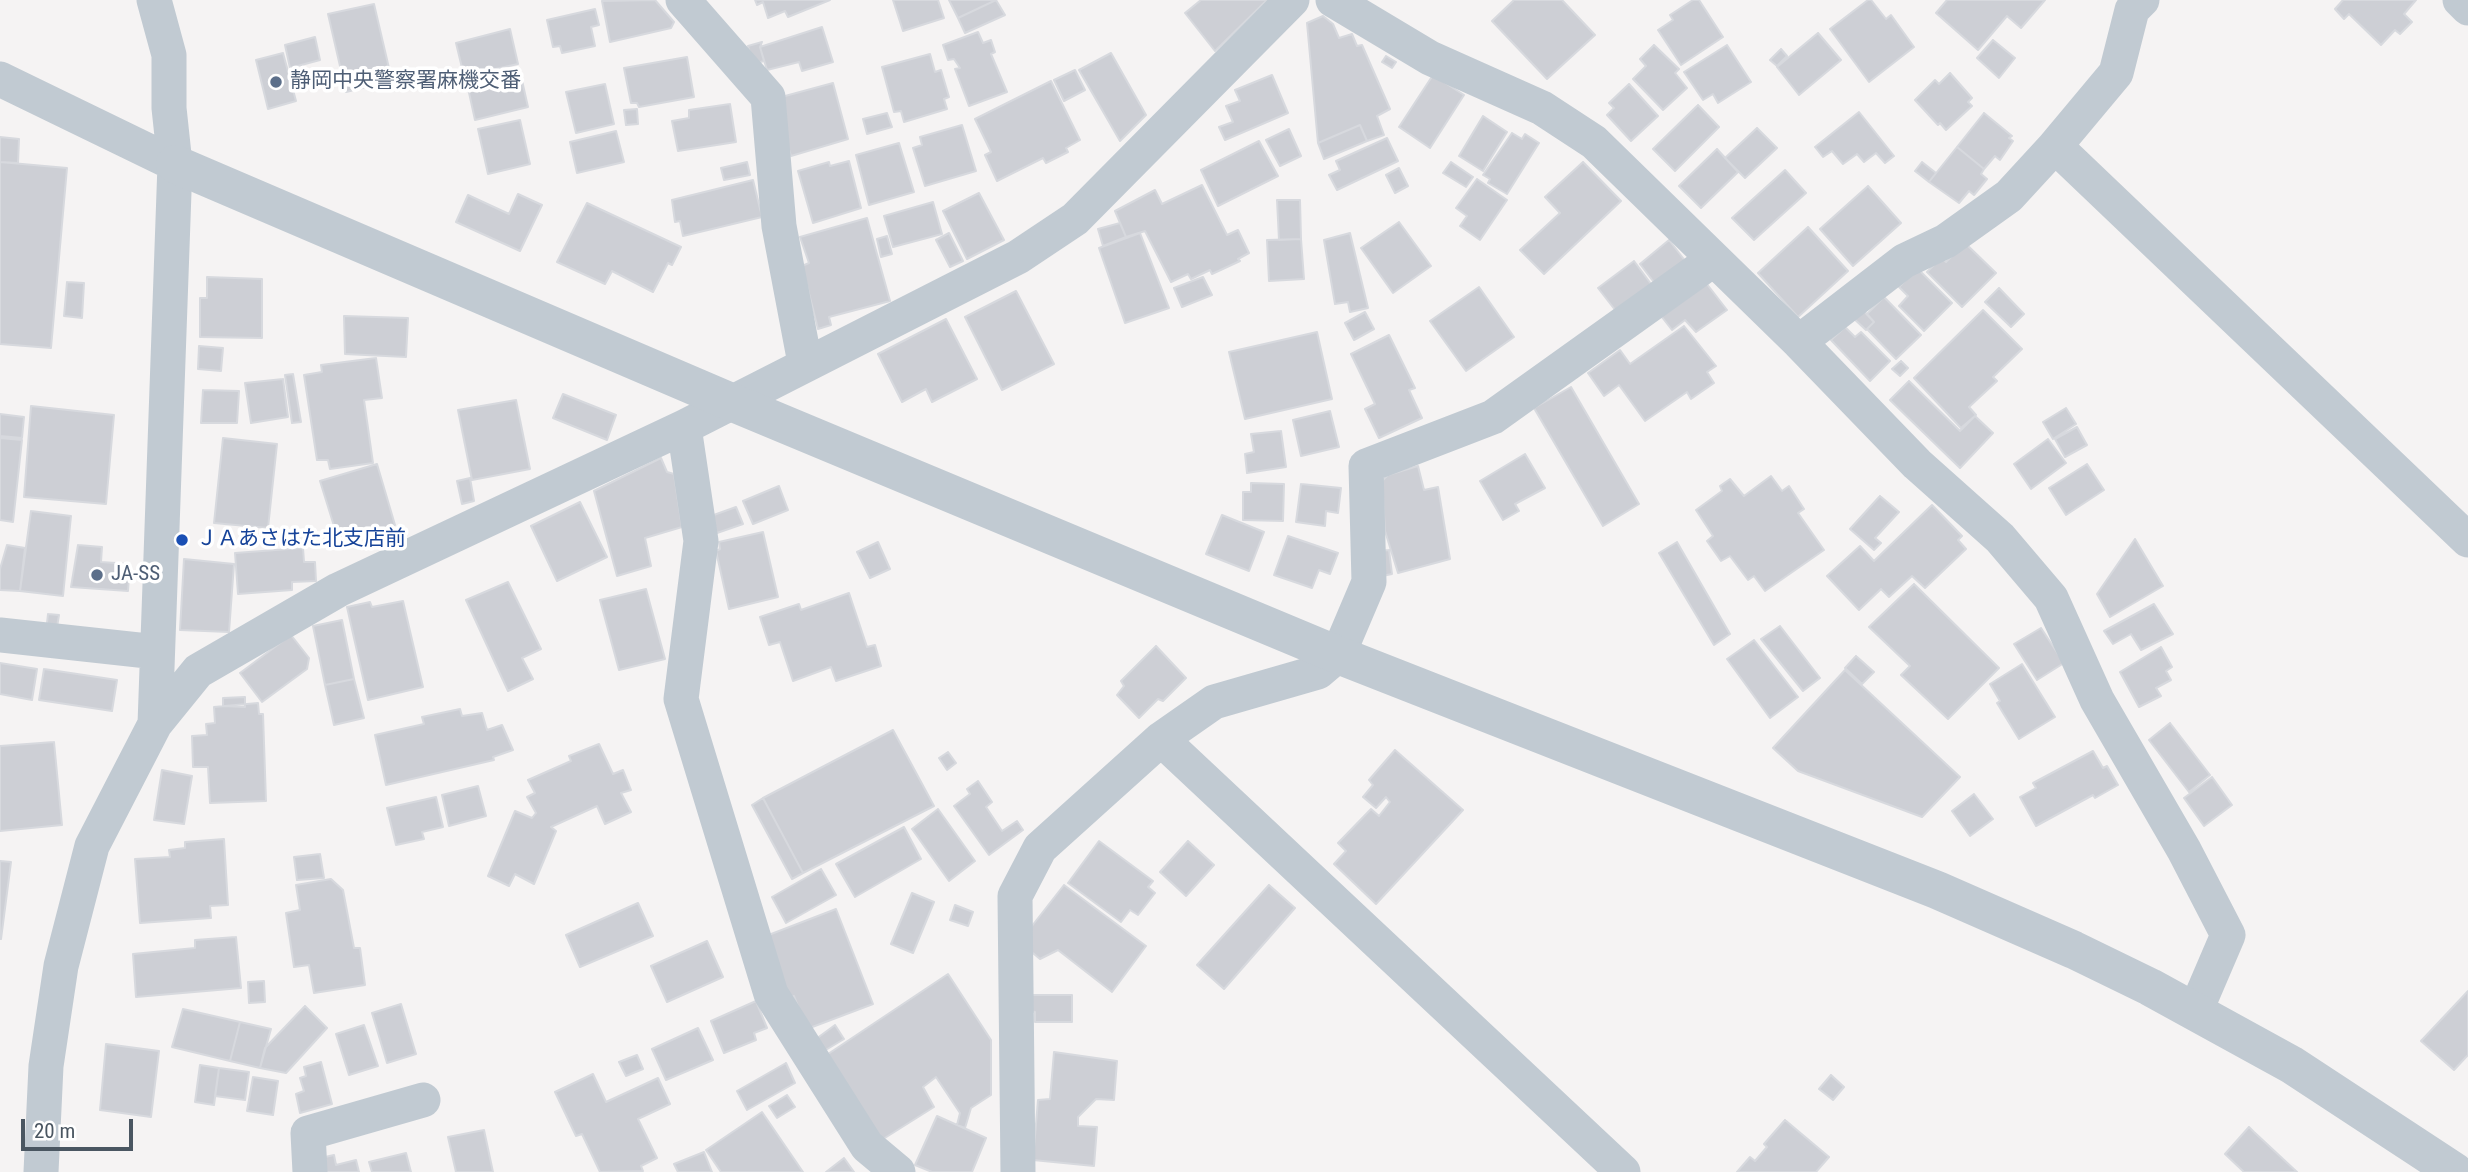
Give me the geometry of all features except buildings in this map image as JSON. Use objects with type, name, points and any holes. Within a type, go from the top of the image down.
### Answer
[{"type":"street","points":[[683,0],[768,97],[779,226],[805,363]]},
{"type":"street","points":[[41,1172],[46,1066],[61,966],[92,846],[155,724],[198,671],[306,608],[684,427],[805,363],[1018,257],[1075,219],[1292,0]]},
{"type":"street","points":[[1333,0],[1430,58],[1542,108],[1594,142],[1799,342],[1917,464],[2000,538],[2051,598],[2097,700],[2184,850],[2228,935],[2195,1012]]},
{"type":"street","points":[[1799,342],[1904,261],[1946,241],[2009,196],[2116,73],[2133,10],[2143,0]]},
{"type":"street","points":[[2460,0],[2468,8]]},
{"type":"street","points":[[155,724],[175,164],[169,108],[169,55],[158,1]]},
{"type":"street","points":[[0,79],[175,164],[731,402],[1338,655],[1937,890],[2074,950],[2292,1065],[2455,1172]]},
{"type":"street","points":[[2055,146],[2468,540]]},
{"type":"street","points":[[1018,1172],[1016,896],[1040,848],[1161,739],[1214,702],[1318,673],[1338,655],[1369,582],[1366,466],[1493,416],[1714,259]]},
{"type":"street","points":[[684,427],[701,541],[681,699],[771,994],[867,1146],[898,1172]]},
{"type":"street","points":[[0,635],[157,652]]},
{"type":"street","points":[[1161,739],[1623,1172]]},
{"type":"street","points":[[310,1172],[308,1133],[422,1100]]},
{"type":"place","name":"静岡中央警察署麻機交番","points":[[276,82]]},
{"type":"place","name":"ＪＡあさはた北支店前","points":[[182,540]]},
{"type":"place","name":"JA-SS","points":[[97,575]]}]
